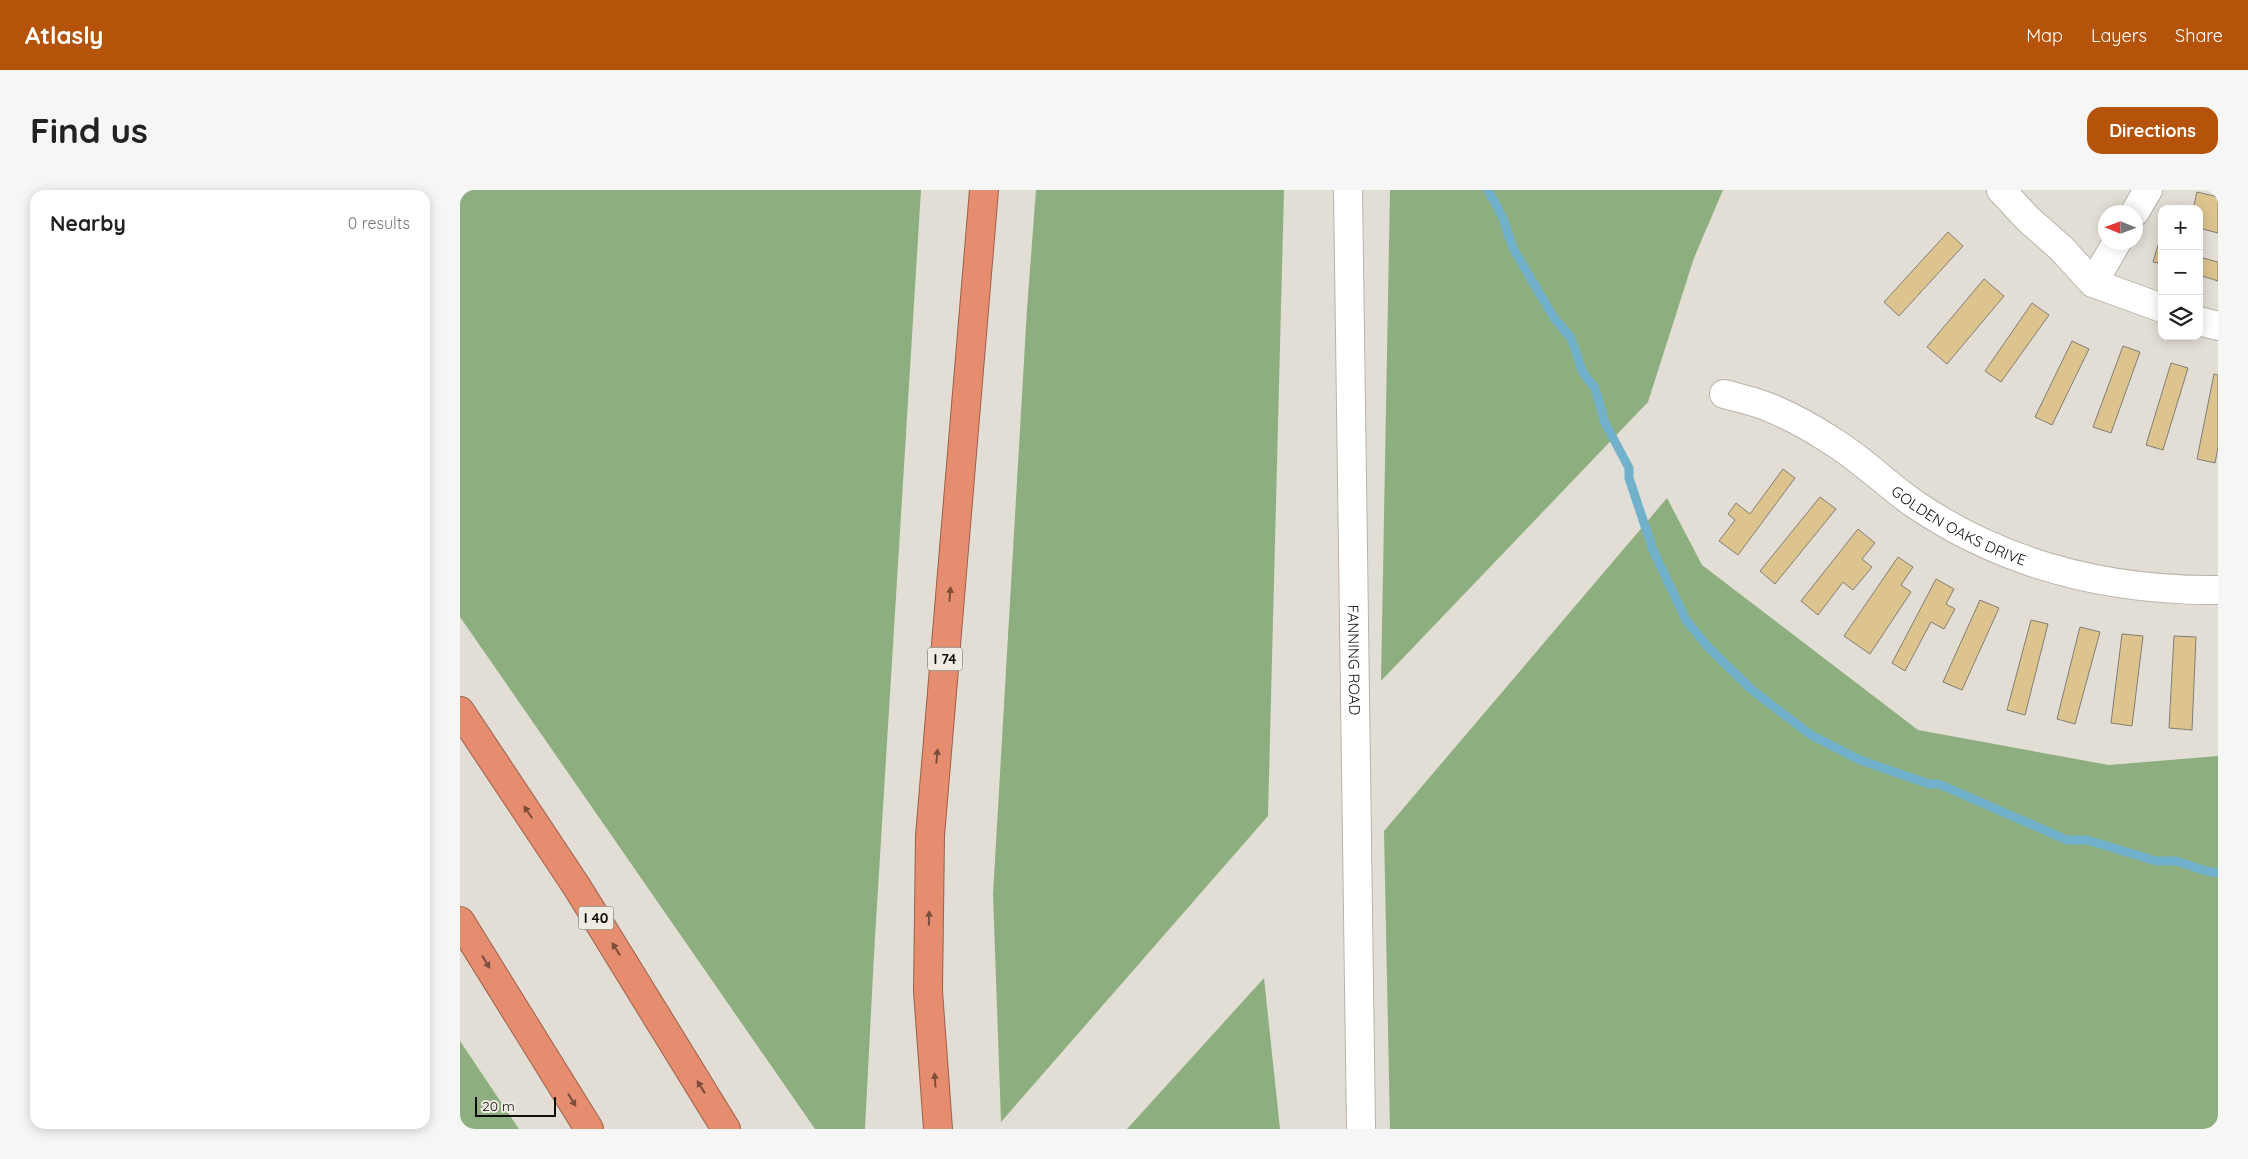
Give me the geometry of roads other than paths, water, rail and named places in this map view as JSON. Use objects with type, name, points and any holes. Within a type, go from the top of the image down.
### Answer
[{"type":"highway","name":"I 74","points":[[938,1129],[928,991],[930,836],[984,190]]},
{"type":"highway","name":"I 40","points":[[460,711],[577,887],[726,1129]]},
{"type":"highway","points":[[460,921],[589,1129]]},
{"type":"street","name":"FANNING ROAD","points":[[1348,190],[1361,1129]]},
{"type":"street","points":[[2001,190],[2028,219],[2061,248],[2093,283],[2158,307]]},
{"type":"street","points":[[2139,205],[2148,190]]},
{"type":"street","points":[[2093,283],[2112,250]]},
{"type":"street","points":[[2203,322],[2218,326]]},
{"type":"street","name":"GOLDEN OAKS DRIVE","points":[[1724,394],[1767,406],[1836,443],[1916,504],[1954,528],[1995,548],[2045,567],[2115,584],[2169,590],[2218,590]]},
{"type":"waterway","points":[[1488,190],[1503,218],[1513,248],[1554,318],[1571,338],[1583,373],[1595,388],[1605,423],[1629,468],[1629,478],[1653,550],[1686,620],[1708,647],[1752,690],[1811,735],[1860,760],[1929,784],[1939,784],[2067,840],[2087,840],[2156,861],[2176,861],[2218,873]]}]
